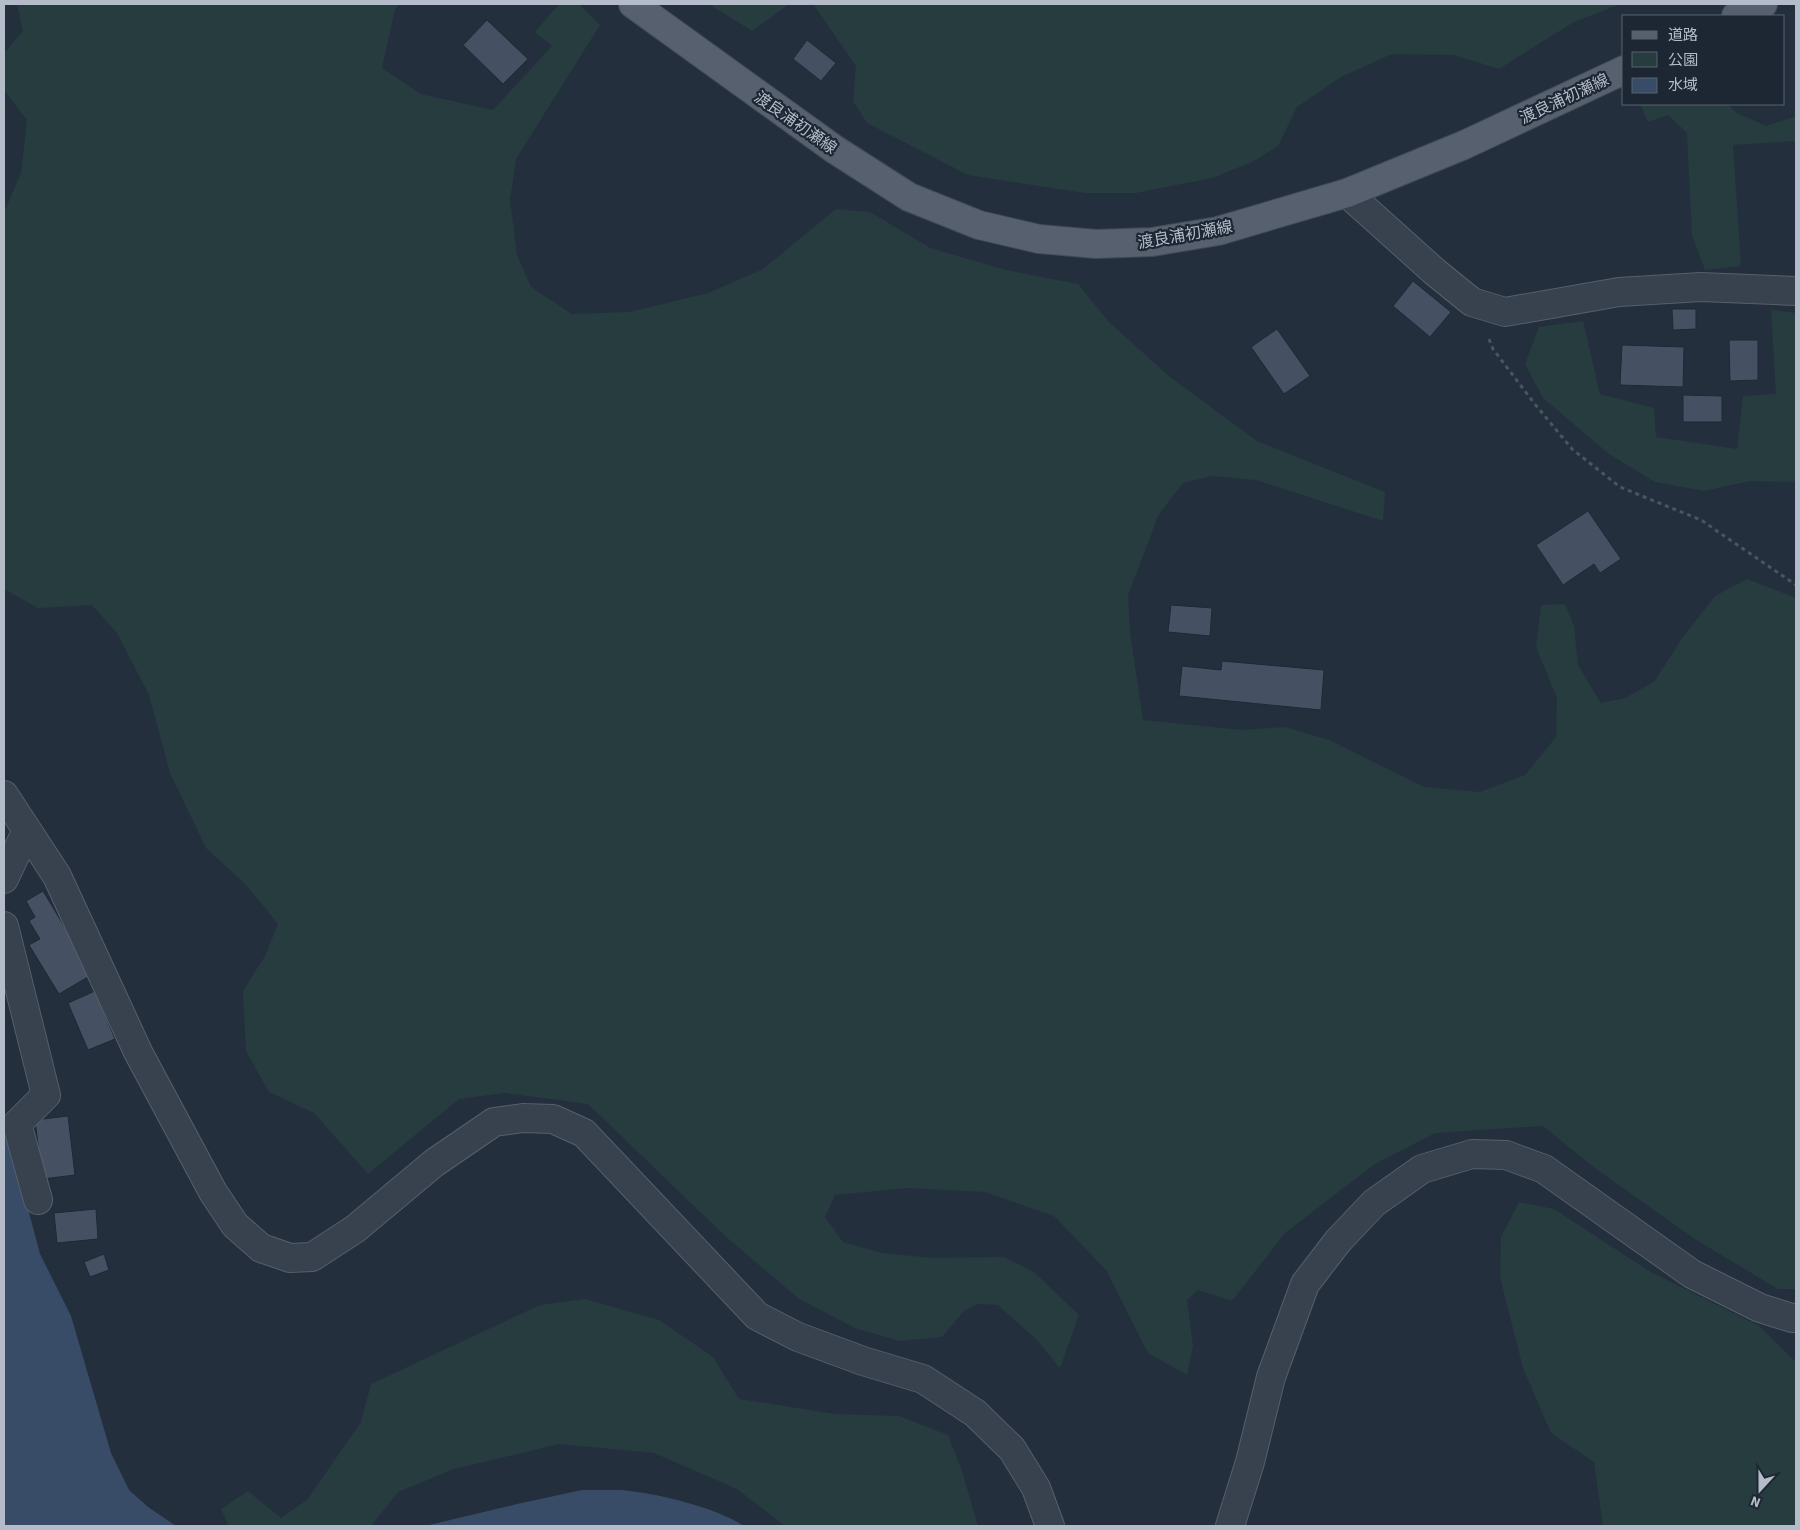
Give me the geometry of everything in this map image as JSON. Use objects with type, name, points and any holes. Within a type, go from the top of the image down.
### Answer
[{"type":"main road","name":"渡良浦初瀬線","points":[[633,4],[834,150],[910,197],[979,225],[1039,239],[1096,244],[1152,242],[1218,232],[1347,193],[1464,146],[1622,71]]},
{"type":"main road","points":[[1738,15],[1763,4]]},
{"type":"street","points":[[1347,193],[1435,272],[1472,302],[1505,312],[1619,292],[1701,286],[1796,291]]},
{"type":"street","points":[[4,795],[56,876],[138,1052],[213,1192],[235,1225],[261,1248],[290,1258],[312,1257],[355,1229],[434,1163],[494,1122],[523,1118],[553,1119],[584,1133],[758,1316],[798,1337],[923,1379],[975,1413],[1012,1450],[1036,1488],[1050,1526]]},
{"type":"street","points":[[4,879],[27,830]]},
{"type":"street","points":[[4,926],[46,1095],[17,1124],[38,1200]]},
{"type":"street","points":[[1230,1526],[1250,1462],[1271,1377],[1305,1284],[1338,1241],[1374,1204],[1422,1169],[1472,1154],[1506,1154],[1544,1169],[1692,1274],[1760,1308],[1795,1321]]},
{"type":"path","points":[[1472,302],[1493,349],[1572,449],[1620,487],[1701,520],[1796,585]]},
{"type":"green space","points":[[17,4],[400,4],[395,9],[382,68],[421,94],[493,110],[552,46],[535,32],[559,4],[579,4],[600,25],[516,159],[510,200],[517,255],[531,287],[572,314],[630,312],[708,293],[763,269],[836,209],[870,212],[930,248],[1006,270],[1078,284],[1109,322],[1170,377],[1257,441],[1385,492],[1383,521],[1256,480],[1212,476],[1183,483],[1159,514],[1128,595],[1130,632],[1143,720],[1242,730],[1285,727],[1329,740],[1424,787],[1480,792],[1525,775],[1556,737],[1557,698],[1536,647],[1541,605],[1565,604],[1574,626],[1578,665],[1601,703],[1625,698],[1654,682],[1683,637],[1715,596],[1747,579],[1796,598],[1796,1289],[1778,1289],[1695,1239],[1596,1169],[1543,1126],[1435,1133],[1375,1164],[1285,1233],[1232,1301],[1198,1290],[1187,1300],[1193,1346],[1187,1375],[1148,1353],[1106,1270],[1054,1216],[985,1192],[907,1188],[835,1195],[825,1217],[843,1242],[882,1253],[932,1258],[1004,1257],[1034,1272],[1079,1315],[1060,1368],[1036,1339],[998,1305],[978,1304],[964,1311],[942,1337],[900,1341],[855,1328],[799,1299],[724,1235],[588,1104],[505,1093],[459,1099],[368,1174],[314,1113],[269,1092],[246,1051],[243,991],[265,956],[278,924],[246,885],[206,848],[170,773],[149,695],[117,633],[92,605],[38,608],[4,589],[4,212],[21,173],[27,120],[4,90],[4,53],[23,31]]},
{"type":"green space","points":[[709,4],[789,4],[752,31]]},
{"type":"green space","points":[[813,4],[1621,4],[1574,22],[1499,69],[1454,55],[1392,54],[1341,77],[1297,107],[1278,146],[1252,162],[1212,178],[1136,193],[1085,193],[968,175],[867,123],[853,101],[856,66]]},
{"type":"green space","points":[[1640,105],[1728,105],[1737,113],[1766,126],[1796,116],[1796,141],[1733,145],[1741,266],[1705,270],[1692,235],[1687,133],[1668,115],[1648,122]]},
{"type":"green space","points":[[1771,310],[1796,313],[1796,482],[1750,481],[1704,491],[1655,482],[1609,454],[1543,398],[1525,364],[1539,327],[1583,321],[1600,394],[1654,408],[1656,437],[1737,449],[1743,396],[1776,394]]},
{"type":"green space","points":[[1519,1202],[1554,1209],[1649,1271],[1759,1326],[1796,1362],[1796,1526],[1603,1526],[1594,1462],[1551,1433],[1523,1368],[1500,1277],[1501,1237]]},
{"type":"green space","points":[[585,1299],[659,1320],[713,1357],[739,1399],[835,1414],[899,1416],[948,1435],[962,1471],[978,1526],[785,1526],[737,1489],[654,1453],[559,1444],[454,1469],[398,1492],[371,1526],[229,1526],[221,1509],[248,1491],[281,1518],[307,1500],[361,1422],[371,1384],[540,1305]]},
{"type":"water","points":[[4,1136],[13,1152],[40,1254],[71,1316],[111,1453],[129,1490],[148,1507],[176,1526],[4,1526]]},
{"type":"water","points":[[582,1490],[621,1490],[651,1494],[702,1507],[744,1526],[425,1526]]},
{"type":"building","points":[[487,20],[528,59],[503,84],[463,45]]},
{"type":"building","points":[[807,40],[836,63],[821,81],[793,59]]},
{"type":"building","points":[[1413,281],[1451,312],[1430,337],[1393,306]]},
{"type":"building","points":[[1672,309],[1696,309],[1696,329],[1673,330]]},
{"type":"building","points":[[1277,329],[1310,376],[1284,394],[1251,347]]},
{"type":"building","points":[[1729,340],[1758,340],[1758,380],[1730,381]]},
{"type":"building","points":[[1622,345],[1684,347],[1683,387],[1620,385]]},
{"type":"building","points":[[1683,395],[1722,396],[1722,422],[1683,422]]},
{"type":"building","points":[[1588,511],[1621,559],[1600,573],[1594,564],[1563,585],[1536,545]]},
{"type":"building","points":[[1171,605],[1212,608],[1210,636],[1168,632]]},
{"type":"building","points":[[1222,661],[1324,670],[1321,710],[1179,696],[1182,666],[1221,670]]},
{"type":"building","points":[[43,891],[93,974],[59,994],[29,945],[40,939],[29,921],[35,917],[26,901]]},
{"type":"building","points":[[95,991],[115,1039],[88,1050],[68,1003]]},
{"type":"building","points":[[68,1116],[75,1175],[42,1179],[35,1120]]},
{"type":"building","points":[[96,1209],[98,1239],[57,1243],[54,1213]]},
{"type":"building","points":[[104,1254],[109,1270],[90,1277],[84,1262]]}]
